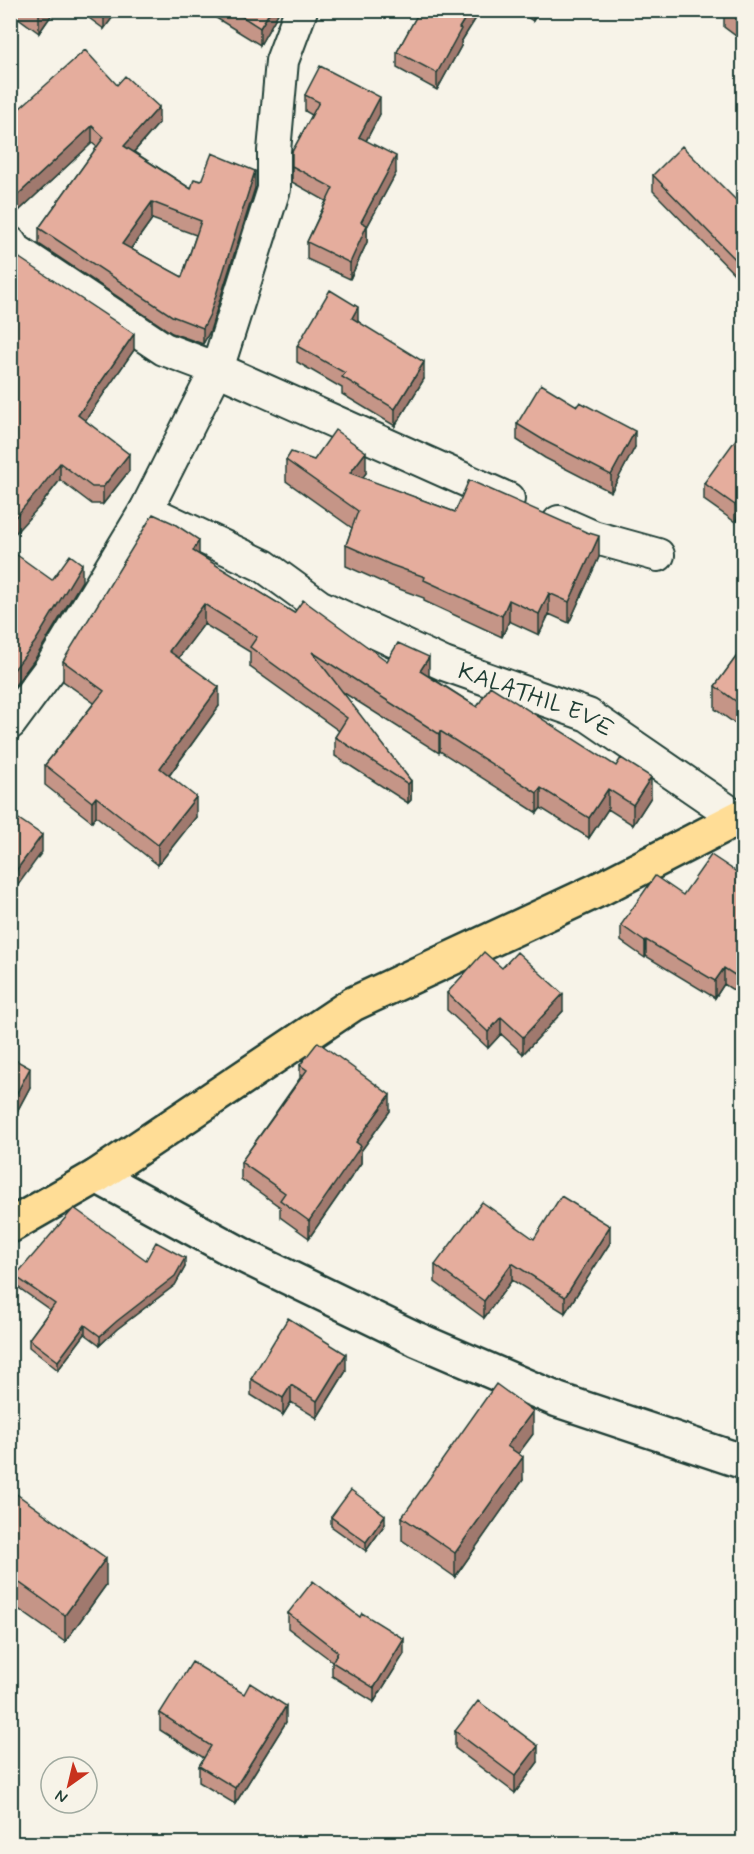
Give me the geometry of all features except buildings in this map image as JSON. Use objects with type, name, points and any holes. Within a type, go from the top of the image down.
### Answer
[{"type":"main road","points":[[10,1226],[97,1176],[353,1004],[598,890],[741,817]]},
{"type":"street","points":[[10,723],[50,669],[146,510],[217,369],[274,189],[274,151],[282,61],[301,10]]},
{"type":"street","points":[[12,249],[164,349],[217,369],[593,537],[658,555]]},
{"type":"street","name":"KALATHIL EVE","points":[[146,510],[264,566],[319,606],[444,664],[588,715],[741,817]]},
{"type":"street","points":[[97,1176],[244,1256],[416,1339],[558,1400],[744,1462]]}]
